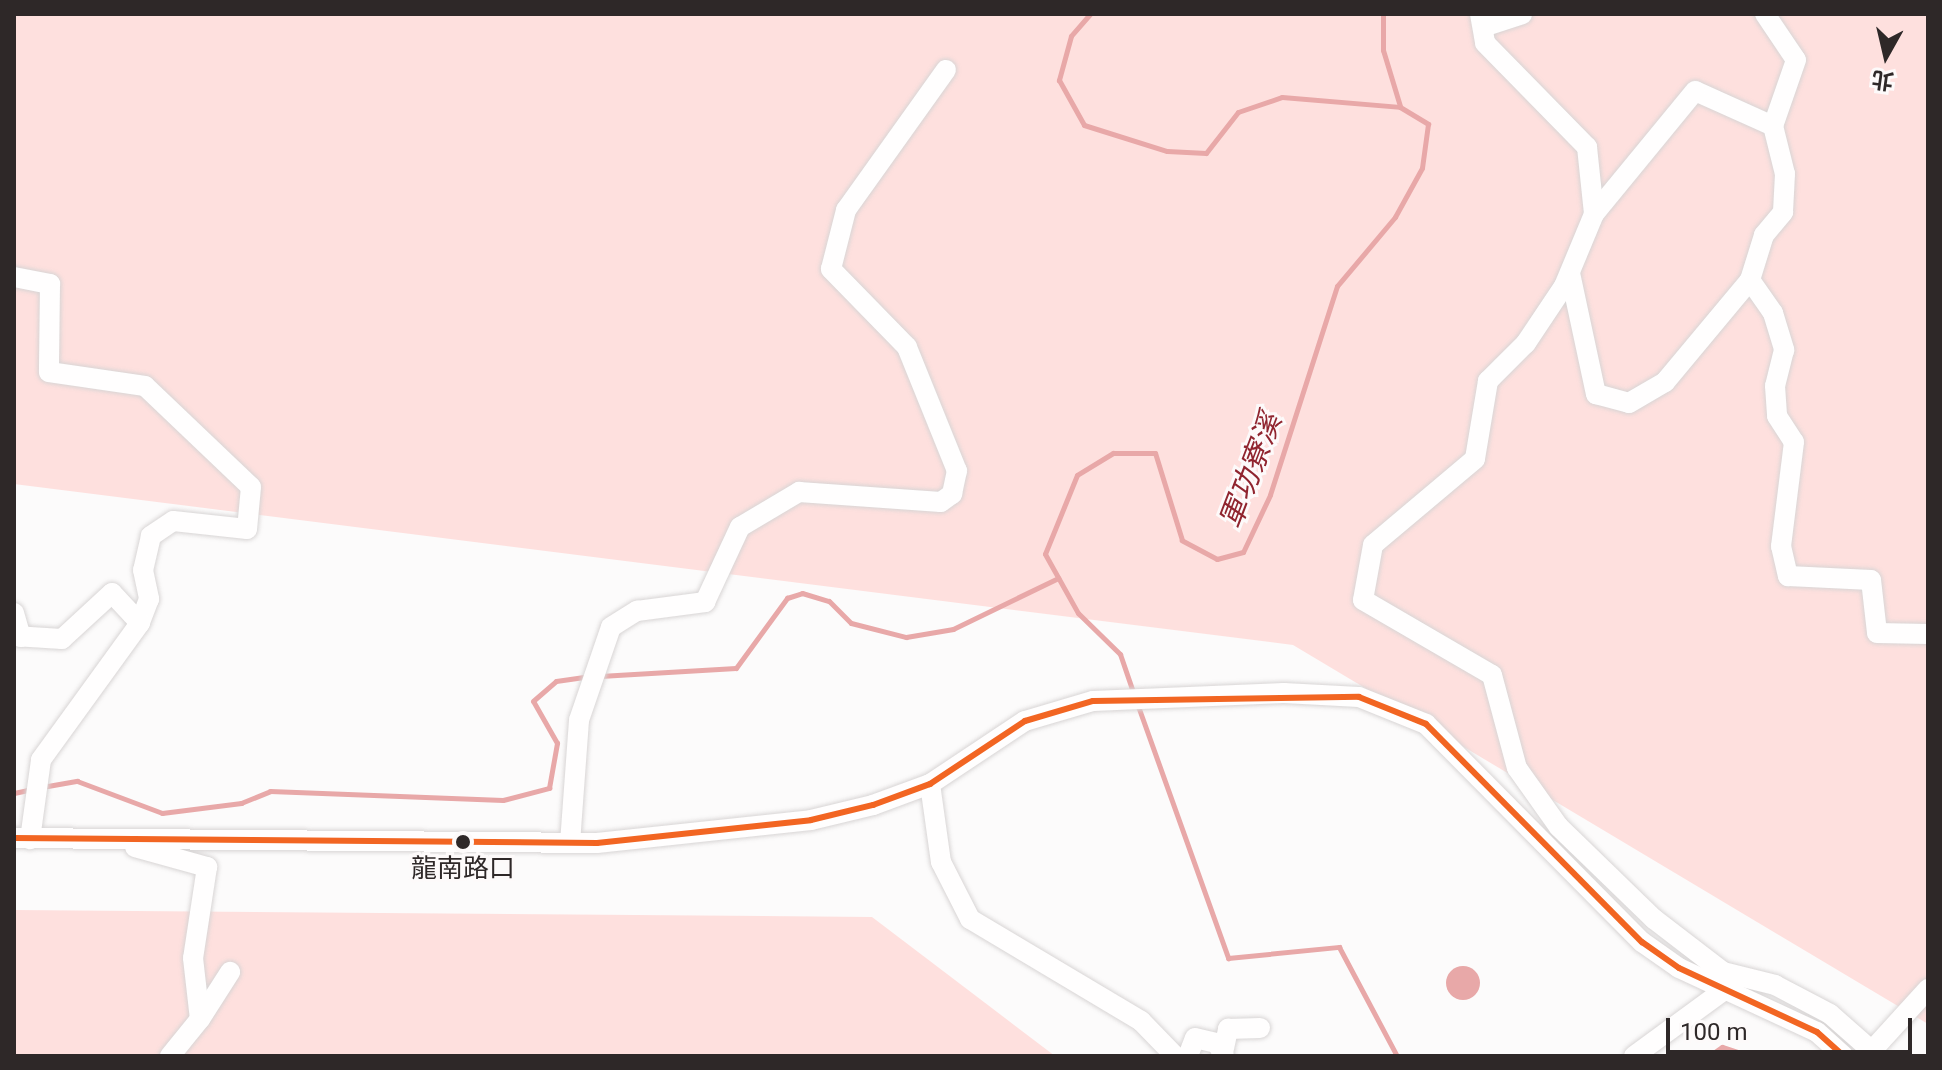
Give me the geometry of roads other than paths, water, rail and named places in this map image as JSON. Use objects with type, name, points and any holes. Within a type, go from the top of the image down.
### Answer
[{"type":"street","points":[[1522,14],[1483,20],[1485,43],[1587,147],[1594,214]]},
{"type":"street","points":[[1570,273],[1596,394],[1629,403],[1665,382],[1750,280],[1764,235],[1783,212],[1785,174],[1773,126],[1796,60],[1765,14]]},
{"type":"street","points":[[570,843],[590,679],[611,627],[637,611],[705,602],[740,527],[799,492],[941,502],[952,494],[957,471],[907,347],[838,282],[831,260],[836,228],[857,190],[946,70]]},
{"type":"street","points":[[1773,126],[1695,91],[1594,214],[1570,273],[1526,343],[1488,381],[1475,459],[1373,545],[1363,600],[1492,675],[1517,768],[1559,827],[1654,919],[1723,972],[1775,985],[1830,1014],[1870,1054],[1928,989]]},
{"type":"street","points":[[14,277],[50,284],[49,372],[145,386],[251,487],[247,529],[173,521],[151,536],[140,623],[41,760],[35,799],[22,838],[570,843],[811,820],[930,784],[1025,721],[1093,701],[1197,696],[1359,697],[1426,724],[1642,942],[1679,968],[1817,1032],[1844,1056]]},
{"type":"street","points":[[1750,280],[1773,313],[1784,350],[1775,386],[1777,416],[1794,442],[1781,546],[1788,576],[1871,580],[1877,633],[1928,634]]},
{"type":"street","points":[[14,613],[18,637],[62,639],[112,593],[140,623]]},
{"type":"street","points":[[930,784],[941,862],[970,919],[1141,1021],[1175,1056]]},
{"type":"street","points":[[113,840],[207,867],[193,958],[200,1019]]},
{"type":"street","points":[[170,1056],[200,1019],[230,972]]},
{"type":"street","points":[[1634,1056],[1727,988]]},
{"type":"street","points":[[1224,1055],[1228,1029],[1260,1028]]},
{"type":"street","points":[[1188,1056],[1195,1038],[1217,1043],[1224,1055]]},
{"type":"waterway","name":"軍功寮溪","points":[[1090,14],[1071,36],[1059,80],[1084,125],[1167,151],[1206,153],[1238,112],[1282,97],[1400,107],[1428,124],[1422,168],[1395,217],[1337,286],[1270,495],[1243,552],[1217,559],[1182,540],[1155,453],[1113,453],[1077,475],[1045,554],[1078,613],[1120,654],[1133,692]]},
{"type":"waterway","points":[[1383,14],[1383,50],[1400,106]]},
{"type":"waterway","points":[[600,676],[736,668],[787,598],[802,593],[829,601],[851,623],[906,637],[953,629],[1058,578]]},
{"type":"waterway","points":[[42,787],[77,781],[162,813],[241,803],[270,791],[503,800],[549,788],[557,743],[533,701],[556,681],[586,677]]},
{"type":"waterway","name":"軍功寮溪","points":[[1138,706],[1228,958],[1339,947],[1397,1056]]},
{"type":"waterway","points":[[14,793],[33,789]]},
{"type":"waterway","name":"軍功寮溪","points":[[1709,1056],[1722,1047],[1749,1056]]},
{"type":"place","name":"龍南路口","points":[[463,842]]}]
